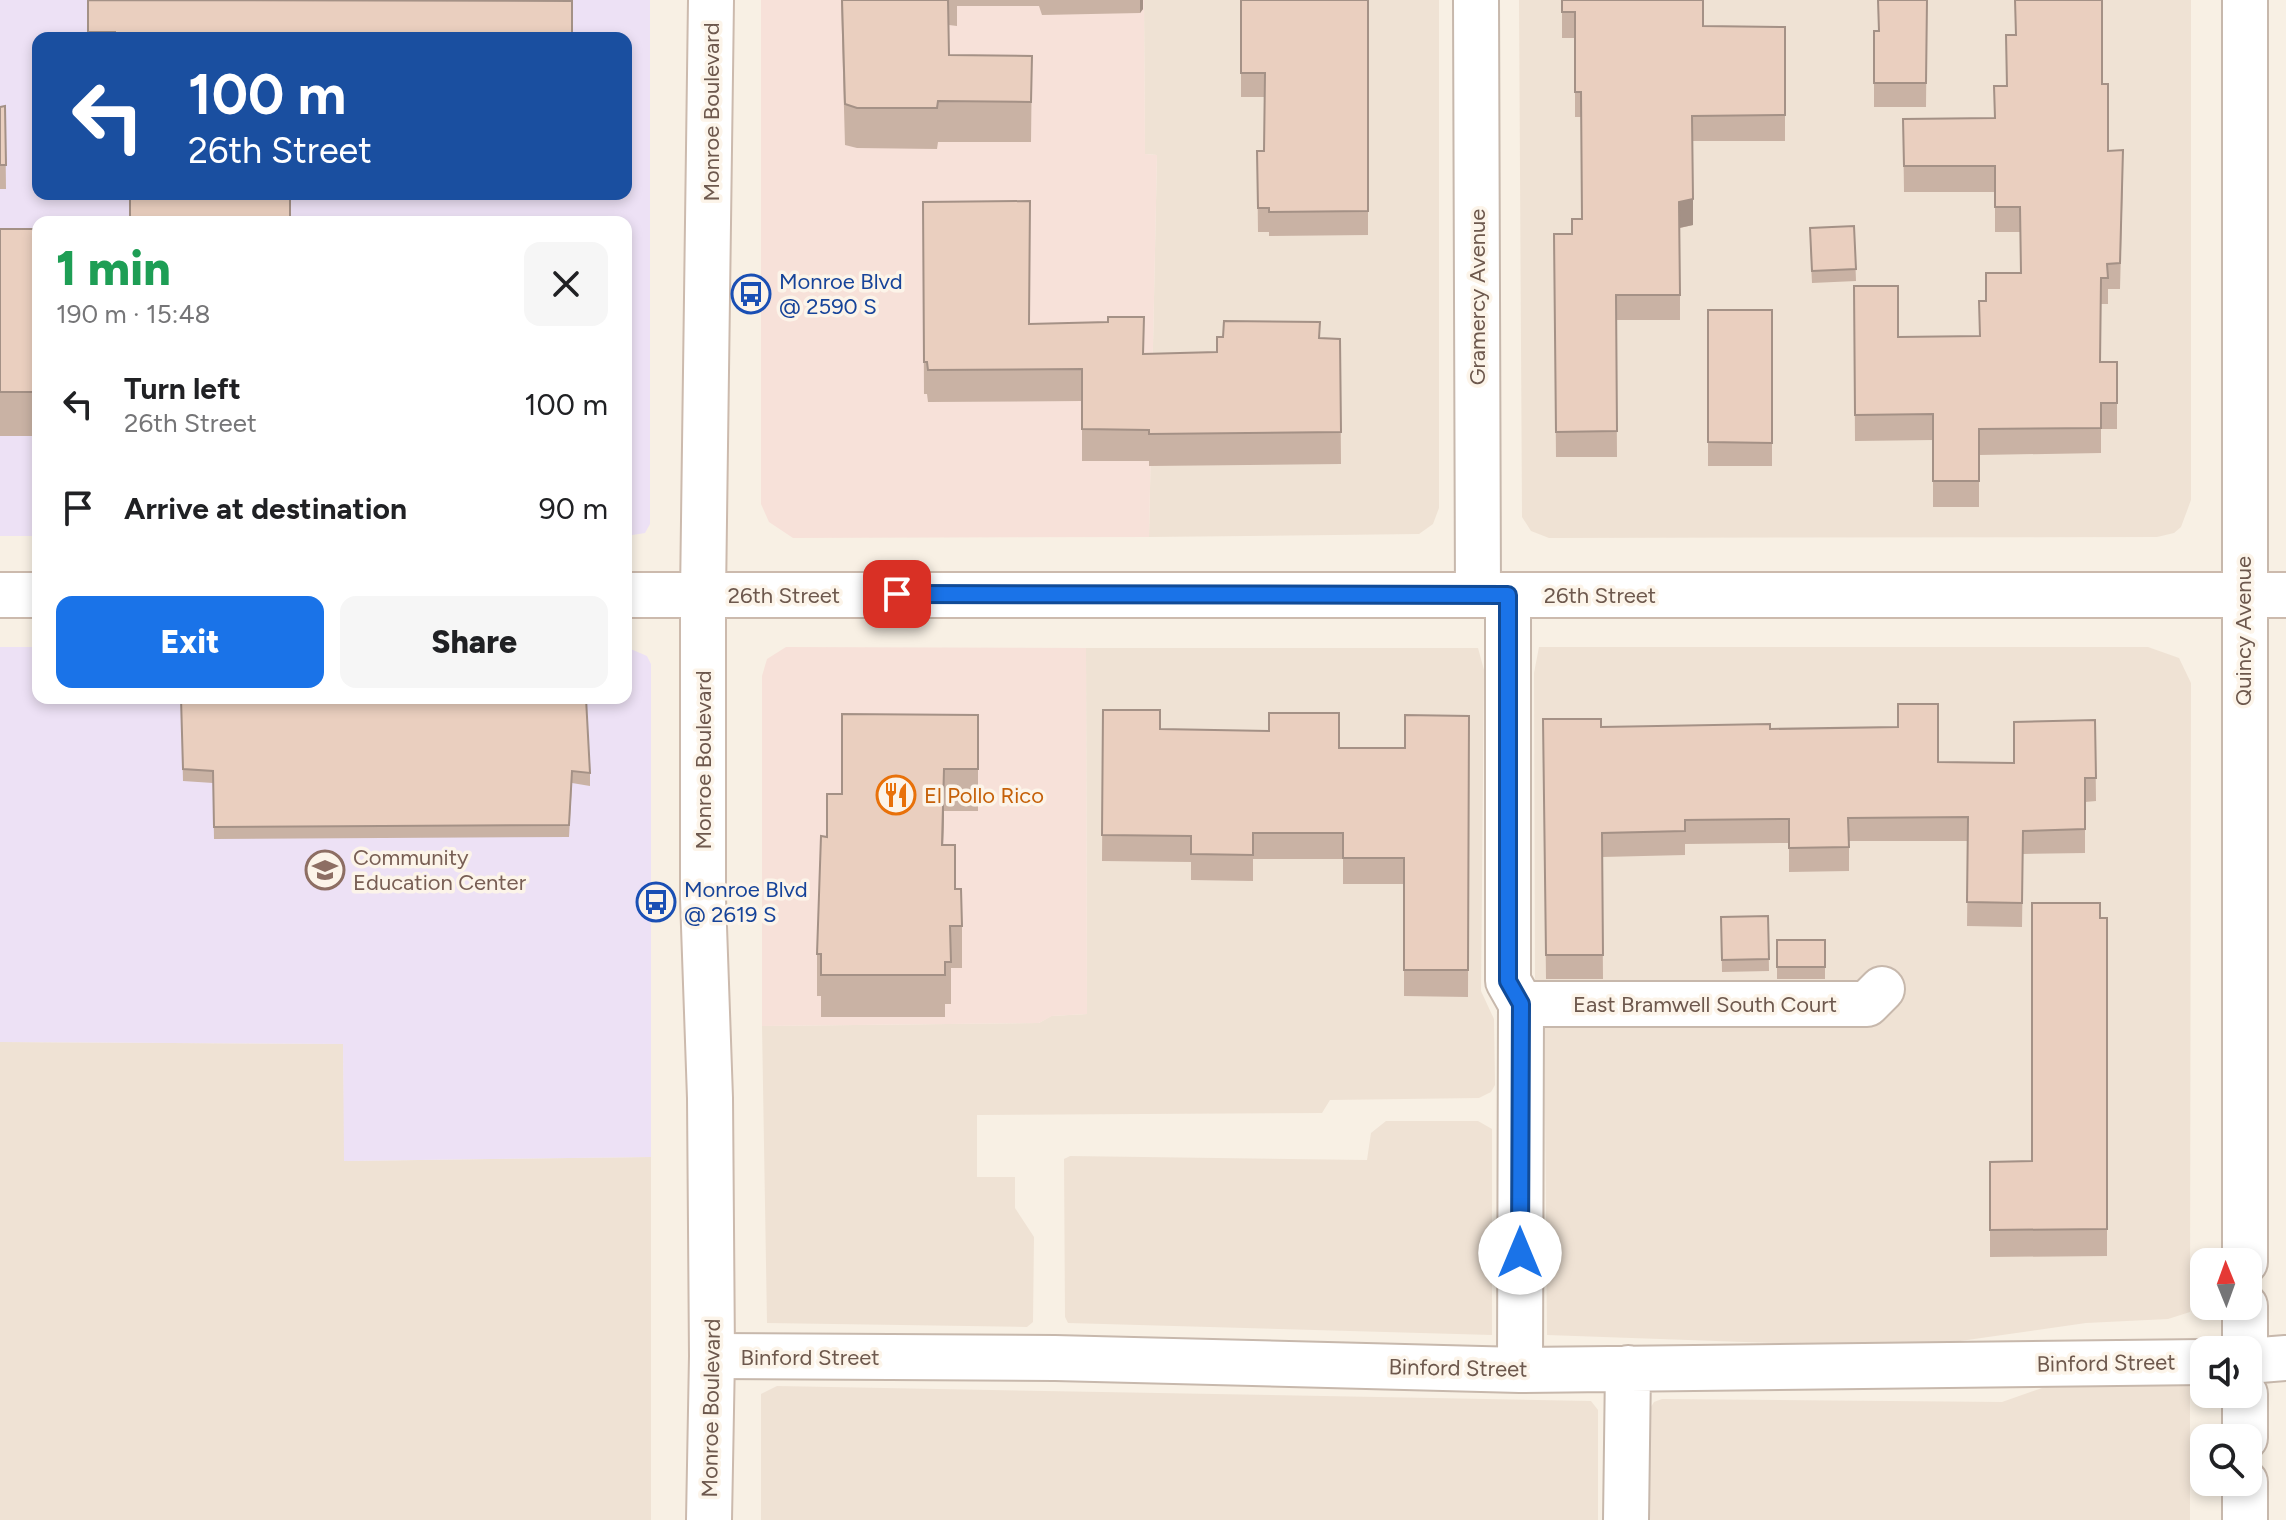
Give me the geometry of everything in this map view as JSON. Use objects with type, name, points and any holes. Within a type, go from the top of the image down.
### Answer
[{"type":"street","name":"Monroe Boulevard","points":[[709,1520],[712,1356],[703,898],[703,595],[711,204],[711,0]]},
{"type":"street","name":"Gramercy Avenue","points":[[1476,0],[1493,595],[1508,981],[1521,1004],[1520,1370]]},
{"type":"street","name":"Quincy Avenue","points":[[2245,0],[2245,1248]]},
{"type":"street","points":[[0,595],[32,595]]},
{"type":"street","name":"26th Street","points":[[632,595],[2286,595]]},
{"type":"street","name":"East Bramwell South Court","points":[[1521,1004],[1867,1004],[1882,989]]},
{"type":"street","name":"Binford Street","points":[[712,1356],[1055,1358],[1520,1370],[2190,1362]]},
{"type":"street","points":[[2262,1360],[2286,1358]]},
{"type":"street","points":[[1626,1520],[1628,1368]]},
{"type":"street","points":[[2245,1496],[2245,1520]]},
{"type":"shaded area","points":[[0,0],[650,0],[650,524],[645,533],[632,535],[632,216],[32,216],[32,536],[0,536]]},
{"type":"shaded area","points":[[761,0],[1144,0],[1145,154],[1157,155],[1149,537],[793,538],[769,522],[761,504]]},
{"type":"shaded area","points":[[1144,0],[1439,0],[1439,508],[1433,524],[1419,534],[1149,537],[1157,155],[1145,154]]},
{"type":"shaded area","points":[[1519,0],[2191,0],[2191,500],[2181,527],[2174,533],[2157,537],[1549,538],[1531,531],[1522,517]]},
{"type":"shaded area","name":"Community Education Center","points":[[0,647],[32,647],[32,704],[632,704],[632,650],[647,656],[651,664],[651,1157],[344,1161],[343,1044],[0,1042]]},
{"type":"shaded area","points":[[786,647],[1086,648],[1087,1014],[1052,1016],[1039,1023],[762,1026],[762,676],[767,659]]},
{"type":"shaded area","points":[[1539,647],[2148,647],[2179,658],[2191,683],[2190,1312],[2168,1319],[2086,1323],[1932,1345],[1888,1347],[1547,1335],[1544,990],[1535,983],[1534,673]]},
{"type":"shaded area","points":[[1086,648],[1478,648],[1484,670],[1481,991],[1494,1019],[1495,1085],[1491,1092],[1479,1098],[1330,1100],[1322,1113],[977,1115],[977,1177],[1015,1177],[1015,1208],[1034,1237],[1033,1322],[1027,1327],[767,1323],[762,1026],[1039,1023],[1051,1016],[1087,1014]]},
{"type":"shaded area","points":[[0,1042],[343,1044],[345,1161],[651,1157],[651,1520],[0,1520]]},
{"type":"shaded area","points":[[1386,1121],[1478,1121],[1492,1129],[1492,1335],[1068,1323],[1065,1317],[1064,1159],[1070,1156],[1367,1160],[1371,1133]]},
{"type":"shaded area","points":[[2068,1379],[2190,1384],[2190,1520],[1648,1520],[1649,1410],[1654,1402],[1662,1399],[2002,1402]]},
{"type":"shaded area","points":[[777,1386],[1591,1401],[1598,1410],[1598,1520],[761,1520],[761,1394]]},
{"type":"building","points":[[88,0],[572,1],[572,32],[88,32]]},
{"type":"building","points":[[842,0],[948,0],[949,55],[1032,56],[1031,102],[938,101],[937,108],[857,108],[845,104]]},
{"type":"building","points":[[1241,0],[1368,0],[1368,211],[1269,212],[1269,208],[1258,208],[1257,151],[1264,151],[1265,73],[1241,73]]},
{"type":"building","points":[[1562,0],[1703,0],[1703,26],[1785,27],[1785,115],[1692,116],[1693,199],[1679,202],[1680,295],[1616,295],[1617,431],[1556,432],[1554,234],[1572,234],[1572,219],[1582,219],[1581,92],[1575,92],[1575,12],[1562,12]]},
{"type":"building","points":[[1878,0],[1927,0],[1926,83],[1874,83],[1874,31],[1879,31]]},
{"type":"building","points":[[2015,0],[2102,0],[2102,84],[2108,84],[2108,151],[2123,150],[2120,263],[2107,264],[2108,278],[2101,278],[2100,362],[2117,362],[2117,403],[2101,403],[2101,428],[1979,429],[1979,481],[1933,481],[1933,414],[1855,415],[1854,286],[1898,286],[1898,337],[1980,336],[1979,301],[1986,301],[1986,273],[2021,273],[2020,207],[1995,207],[1995,166],[1904,166],[1903,119],[1995,118],[1994,86],[2007,86],[2006,35],[2016,35]]},
{"type":"building","points":[[5,106],[6,165],[0,165],[0,107]]},
{"type":"building","points":[[130,200],[290,200],[290,216],[130,216]]},
{"type":"building","points":[[1030,201],[1029,324],[1108,322],[1108,317],[1144,317],[1143,354],[1217,352],[1217,337],[1223,337],[1224,321],[1320,322],[1319,338],[1340,339],[1341,432],[1149,434],[1149,430],[1082,429],[1082,369],[928,370],[927,362],[924,362],[923,202]]},
{"type":"building","points":[[1854,226],[1856,269],[1812,271],[1810,228]]},
{"type":"building","points":[[0,229],[32,229],[32,392],[0,392]]},
{"type":"building","points":[[1708,310],[1772,310],[1772,443],[1708,442]]},
{"type":"building","name":"Community Education Center","points":[[181,704],[586,704],[590,773],[572,771],[569,825],[214,827],[213,771],[183,769]]},
{"type":"building","points":[[1898,704],[1938,704],[1938,762],[2014,763],[2014,722],[2095,720],[2096,778],[2085,778],[2085,829],[2023,831],[2022,903],[1967,902],[1968,817],[1848,818],[1849,847],[1789,848],[1789,819],[1685,820],[1685,831],[1602,833],[1603,955],[1546,955],[1543,719],[1601,719],[1601,727],[1770,724],[1770,729],[1898,727]]},
{"type":"building","points":[[1103,710],[1160,710],[1160,729],[1269,731],[1269,713],[1339,713],[1339,748],[1405,748],[1405,715],[1469,716],[1468,970],[1404,970],[1404,858],[1343,858],[1343,833],[1253,833],[1253,855],[1191,854],[1191,836],[1102,835]]},
{"type":"building","points":[[842,714],[978,715],[978,769],[944,769],[942,845],[955,845],[955,889],[961,889],[962,926],[950,926],[951,962],[945,962],[945,975],[821,975],[821,954],[817,954],[821,836],[827,837],[827,794],[842,794]]},
{"type":"building","points":[[2032,903],[2100,903],[2100,918],[2107,918],[2107,1229],[1990,1230],[1990,1162],[2032,1161]]},
{"type":"building","points":[[1768,916],[1769,959],[1722,960],[1721,917]]},
{"type":"building","points":[[1777,940],[1825,940],[1825,967],[1777,967]]},
{"type":"place","name":"Monroe Blvd @ 2590 S","points":[[751,294]]},
{"type":"place","name":"El Pollo Rico","points":[[896,795]]},
{"type":"place","name":"Community Education Center","points":[[325,870]]},
{"type":"place","name":"Monroe Blvd @ 2619 S","points":[[656,902]]},
{"type":"route","points":[[897,594],[1508,595],[1508,981],[1521,1004],[1520,1253]]}]
